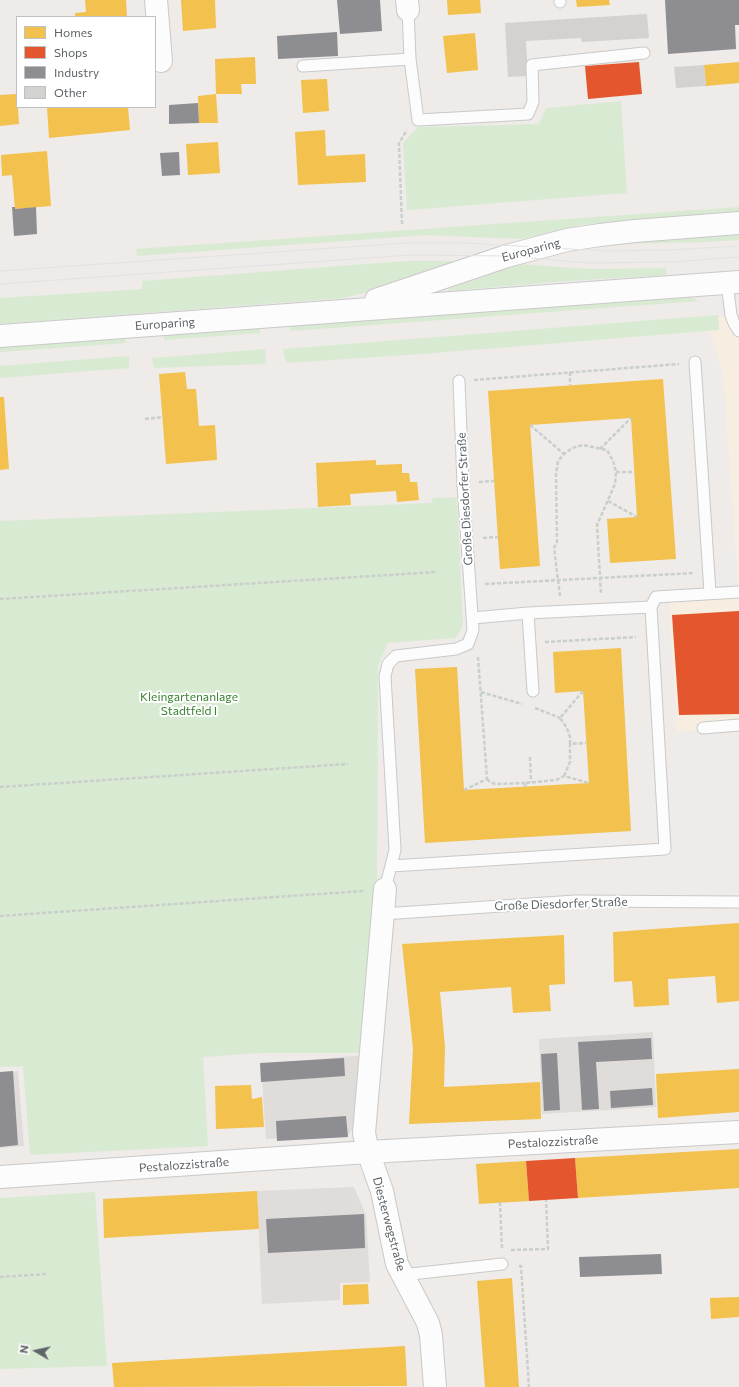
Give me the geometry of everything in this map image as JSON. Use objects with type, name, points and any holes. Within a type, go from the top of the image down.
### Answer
[{"type":"street","points":[[156,0],[161,61]]},
{"type":"street","name":"Europaring","points":[[330,312],[378,299],[507,256],[567,240],[614,233],[739,223]]},
{"type":"street","name":"Europaring","points":[[0,336],[733,282]]},
{"type":"street","points":[[368,1152],[363,1126],[385,889]]},
{"type":"street","name":"Pestalozzistraße","points":[[0,1177],[368,1152],[739,1132]]},
{"type":"street","name":"Diesterwegstraße","points":[[368,1152],[382,1191],[397,1264],[428,1323],[432,1335],[435,1387]]},
{"type":"lane","points":[[408,5],[410,59],[418,120],[528,114],[533,102],[532,65],[644,53]]},
{"type":"lane","points":[[303,66],[410,59]]},
{"type":"lane","points":[[733,282],[731,315],[739,331]]},
{"type":"lane","points":[[695,362],[710,594]]},
{"type":"lane","name":"Große Diesdorfer Straße","points":[[459,381],[473,618],[473,630],[468,644]]},
{"type":"lane","points":[[391,866],[665,849],[651,606],[656,597],[739,592]]},
{"type":"lane","points":[[473,618],[528,613],[651,606]]},
{"type":"lane","points":[[528,613],[533,691]]},
{"type":"lane","points":[[385,889],[395,850],[385,676],[388,664],[396,656],[456,649],[468,644]]},
{"type":"lane","points":[[703,728],[739,725]]},
{"type":"lane","name":"Große Diesdorfer Straße","points":[[383,914],[575,901],[739,902]]},
{"type":"lane","points":[[402,1275],[502,1264]]},
{"type":"path","points":[[402,224],[399,143],[412,121],[418,120]]},
{"type":"path","points":[[459,381],[695,362]]},
{"type":"path","points":[[570,372],[570,385]]},
{"type":"path","points":[[145,419],[163,417]]},
{"type":"path","points":[[600,449],[631,418]]},
{"type":"path","points":[[530,425],[564,454]]},
{"type":"path","points":[[562,611],[554,548],[557,542],[556,474],[558,462],[564,454],[572,448],[583,445],[607,450],[613,461],[616,472],[615,484],[597,525],[602,609]]},
{"type":"path","points":[[616,472],[634,472]]},
{"type":"path","points":[[608,501],[637,517]]},
{"type":"path","points":[[0,599],[438,572]]},
{"type":"path","points":[[470,584],[709,573]]},
{"type":"path","points":[[545,642],[652,636]]},
{"type":"path","points":[[468,644],[479,658],[487,779],[490,782],[496,784],[526,783],[556,780],[564,776],[570,762],[570,737],[567,728],[560,718],[583,691]]},
{"type":"path","points":[[570,744],[586,743]]},
{"type":"path","points":[[530,757],[531,782]]},
{"type":"path","points":[[0,788],[348,764]]},
{"type":"path","points":[[564,776],[589,783]]},
{"type":"path","points":[[464,790],[487,779]]},
{"type":"path","points":[[525,787],[526,783]]},
{"type":"path","points":[[0,916],[385,889]]},
{"type":"path","points":[[502,1250],[548,1248],[546,1200]]},
{"type":"path","points":[[500,1202],[502,1264],[503,1267],[521,1266],[529,1387]]},
{"type":"path","points":[[0,1278],[46,1274]]},
{"type":"shaded area","points":[[739,314],[739,596],[723,372],[706,319]]},
{"type":"shaded area","points":[[739,596],[739,729],[677,731],[669,600]]},
{"type":"shaded area","points":[[653,1032],[656,1107],[542,1114],[539,1039]]},
{"type":"shaded area","points":[[363,1055],[356,1125],[347,1136],[266,1139],[261,1064]]},
{"type":"shaded area","points":[[18,1071],[24,1146],[0,1148],[0,1073]]},
{"type":"shaded area","points":[[354,1187],[366,1215],[370,1282],[340,1283],[340,1300],[262,1304],[257,1191]]},
{"type":"green space","points":[[621,101],[627,193],[407,210],[403,143],[418,127],[539,124],[546,108]]},
{"type":"green space","points":[[739,207],[739,211],[581,225],[521,239],[427,235],[137,256],[136,249]]},
{"type":"green space","points":[[739,234],[739,240],[615,244]]},
{"type":"green space","points":[[405,261],[455,262],[381,289],[343,298],[0,324],[0,298],[142,289],[142,281]]},
{"type":"green space","points":[[518,264],[591,269],[666,268],[666,275],[554,282],[448,291],[448,289]]},
{"type":"green space","points":[[690,297],[699,301],[291,331],[290,325]]},
{"type":"green space","points":[[718,315],[719,330],[422,354],[286,363],[283,349]]},
{"type":"green space","points":[[260,328],[260,333],[164,340],[164,335]]},
{"type":"green space","points":[[124,338],[127,343],[0,352],[0,346]]},
{"type":"green space","points":[[265,349],[266,364],[154,368],[152,358]]},
{"type":"green space","points":[[129,356],[129,368],[0,378],[0,366]]},
{"type":"green space","name":"Kleingartenanlage Stadtfeld I","points":[[457,497],[463,625],[456,638],[388,643],[378,666],[377,894],[363,1053],[258,1053],[203,1057],[208,1146],[30,1155],[23,1066],[0,1067],[0,521],[431,503],[433,498]]},
{"type":"green space","points":[[95,1192],[107,1366],[0,1369],[0,1198]]},
{"type":"building: Homes","points":[[85,0],[126,0],[127,16],[75,16],[75,13],[86,12]]},
{"type":"building: Homes","points":[[181,0],[215,0],[216,28],[183,31]]},
{"type":"building: Homes","points":[[447,0],[480,0],[481,13],[448,15]]},
{"type":"building: Homes","points":[[576,0],[609,0],[610,5],[577,7]]},
{"type":"building: Homes","points":[[475,33],[478,70],[447,73],[443,36]]},
{"type":"building: Homes","points":[[255,57],[256,84],[241,84],[242,94],[216,94],[215,59]]},
{"type":"building: Homes","points":[[739,62],[739,83],[706,86],[704,65]]},
{"type":"building: Homes","points":[[327,79],[329,111],[303,113],[301,80]]},
{"type":"building: Homes","points":[[16,94],[16,108],[18,108],[19,124],[0,126],[0,95]]},
{"type":"building: Homes","points":[[216,94],[218,123],[199,123],[198,96]]},
{"type":"building: Homes","points":[[47,108],[128,108],[130,130],[49,138]]},
{"type":"building: Homes","points":[[325,130],[326,156],[365,154],[366,182],[298,185],[295,132]]},
{"type":"building: Homes","points":[[218,142],[220,173],[188,175],[186,144]]},
{"type":"building: Homes","points":[[47,151],[51,206],[15,209],[12,175],[2,176],[1,155]]},
{"type":"building: Homes","points":[[185,372],[187,389],[196,389],[199,426],[215,425],[217,460],[166,464],[159,374]]},
{"type":"building: Homes","points":[[663,379],[676,559],[610,563],[607,519],[637,517],[631,418],[530,425],[540,566],[500,569],[488,391]]},
{"type":"building: Homes","points":[[0,397],[4,397],[9,469],[0,470]]},
{"type":"building: Homes","points":[[376,460],[376,465],[402,464],[402,473],[409,473],[410,482],[417,482],[419,500],[397,502],[396,491],[350,494],[351,505],[318,507],[316,463]]},
{"type":"building: Homes","points":[[621,648],[631,831],[425,843],[415,669],[457,667],[464,790],[589,783],[583,691],[555,693],[553,652]]},
{"type":"building: Homes","points":[[739,923],[739,1001],[717,1003],[715,976],[668,979],[669,1005],[634,1007],[632,981],[614,982],[613,932]]},
{"type":"building: Homes","points":[[564,935],[565,984],[549,985],[551,1011],[513,1013],[511,987],[440,992],[445,1047],[444,1087],[540,1082],[541,1119],[409,1124],[413,1049],[402,944]]},
{"type":"building: Homes","points":[[739,1069],[739,1112],[658,1118],[656,1074]]},
{"type":"building: Homes","points":[[251,1085],[252,1099],[262,1097],[264,1127],[216,1129],[215,1086]]},
{"type":"building: Homes","points":[[739,1149],[739,1188],[578,1198],[575,1158]]},
{"type":"building: Homes","points":[[526,1161],[529,1201],[479,1204],[476,1164]]},
{"type":"building: Homes","points":[[257,1191],[259,1229],[104,1238],[103,1199]]},
{"type":"building: Homes","points":[[512,1278],[519,1387],[485,1387],[477,1281]]},
{"type":"building: Homes","points":[[368,1284],[369,1304],[343,1305],[343,1285]]},
{"type":"building: Homes","points":[[739,1297],[739,1317],[711,1319],[710,1298]]},
{"type":"building: Homes","points":[[405,1346],[407,1386],[114,1387],[112,1363]]},
{"type":"building: Shops","points":[[639,62],[642,94],[588,99],[585,66]]},
{"type":"building: Shops","points":[[739,611],[739,714],[679,715],[672,615]]},
{"type":"building: Shops","points":[[575,1158],[578,1198],[529,1201],[526,1161]]},
{"type":"building: Industry","points":[[337,0],[380,0],[382,31],[340,34]]},
{"type":"building: Industry","points":[[665,0],[739,0],[739,25],[735,25],[736,49],[668,54]]},
{"type":"building: Industry","points":[[337,32],[338,56],[278,59],[277,36]]},
{"type":"building: Industry","points":[[198,103],[199,123],[169,124],[169,105]]},
{"type":"building: Industry","points":[[179,152],[180,175],[162,176],[160,153]]},
{"type":"building: Industry","points":[[12,207],[15,207],[15,209],[36,207],[37,234],[14,236]]},
{"type":"building: Industry","points":[[651,1038],[652,1059],[596,1062],[599,1109],[582,1110],[578,1042]]},
{"type":"building: Industry","points":[[557,1053],[560,1110],[544,1111],[541,1054]]},
{"type":"building: Industry","points":[[344,1058],[345,1076],[261,1082],[260,1063]]},
{"type":"building: Industry","points":[[13,1071],[18,1145],[0,1147],[0,1072]]},
{"type":"building: Industry","points":[[652,1088],[653,1105],[611,1108],[610,1091]]},
{"type":"building: Industry","points":[[346,1116],[348,1137],[277,1141],[276,1121]]},
{"type":"building: Industry","points":[[364,1214],[365,1248],[268,1253],[266,1219]]},
{"type":"building: Industry","points":[[661,1254],[662,1274],[580,1277],[579,1257]]},
{"type":"building: Other","points":[[647,14],[649,38],[582,42],[581,38],[526,41],[528,76],[508,77],[505,23]]},
{"type":"building: Other","points":[[704,65],[706,86],[676,88],[674,67]]},
{"type":"tram line","points":[[0,271],[406,243],[466,243],[605,251],[670,250],[739,246]]},
{"type":"tram line","points":[[0,284],[410,255],[507,256],[588,263],[671,262],[739,257]]}]
